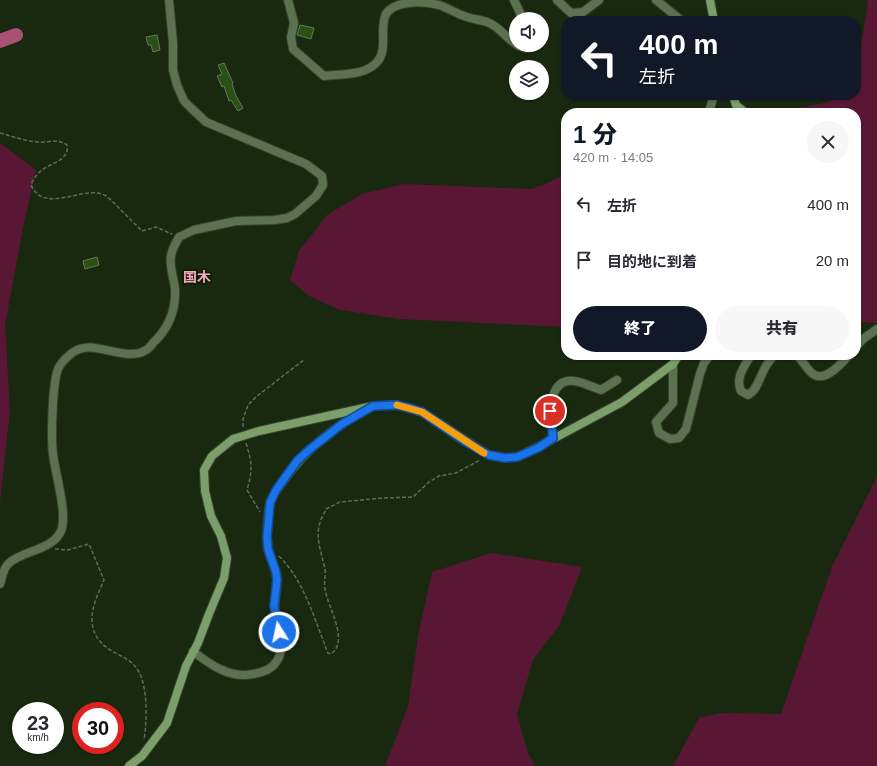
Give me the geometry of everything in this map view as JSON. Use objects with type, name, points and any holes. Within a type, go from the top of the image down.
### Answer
[{"type":"street","points":[[0,584],[3,573],[8,565],[53,540],[61,531],[64,516],[53,452],[52,415],[57,373],[60,366],[77,349],[90,347],[126,354],[136,354],[144,352],[154,343],[168,323],[174,307],[175,288],[171,272],[171,258],[172,252],[179,237],[194,230],[236,221],[275,220],[287,218],[295,214],[316,196],[323,185],[322,176],[306,164],[206,122],[184,101],[177,85],[173,70],[173,43],[169,0]]},
{"type":"street","points":[[288,0],[294,23],[291,37],[293,49],[324,76],[357,73],[367,70],[378,62],[382,53],[383,24],[386,14],[390,8],[396,4],[404,2],[420,2],[439,6],[466,17],[488,22],[509,39]]},
{"type":"street","points":[[514,0],[520,12]]},
{"type":"street","points":[[557,0],[571,13],[583,12],[599,0]]},
{"type":"street","points":[[656,0],[676,16]]},
{"type":"street","points":[[710,0],[713,16]]},
{"type":"street","points":[[734,100],[736,105],[740,108]]},
{"type":"street","points":[[861,341],[877,329]]},
{"type":"street","points":[[129,766],[142,756],[167,723],[179,684],[224,578],[228,558],[222,536],[211,516],[205,491],[204,470],[212,456],[233,439],[259,431],[373,406],[397,405],[422,412],[489,455],[505,458],[517,457],[538,448],[553,438],[622,402],[673,364],[676,360]]},
{"type":"street","points":[[673,364],[673,403],[656,422],[659,433],[670,439],[679,438],[686,429],[700,374],[706,360]]},
{"type":"street","points":[[748,360],[738,380],[738,386],[741,391],[748,395],[752,393],[756,387],[761,374],[770,360]]},
{"type":"street","points":[[802,360],[812,374],[822,377],[836,370],[845,360]]},
{"type":"street","points":[[553,438],[550,411],[555,391],[560,384],[567,381],[573,381],[584,383],[601,390],[617,380]]},
{"type":"street","points":[[193,651],[227,673],[235,675],[247,675],[272,668],[278,658],[281,644],[274,606],[277,580],[276,572],[268,549],[267,537],[270,503],[276,490],[297,461],[342,424],[373,406]]},
{"type":"path","points":[[0,132],[37,142],[56,141],[67,145],[68,150],[66,155],[42,170],[33,180],[31,185],[33,190],[43,198],[55,199],[98,193],[106,196],[142,231],[156,227],[179,237]]},
{"type":"path","points":[[268,549],[288,565],[303,589],[328,653],[332,654],[338,647],[338,631],[334,614],[325,593],[325,570],[319,539],[319,525],[326,508],[340,502],[413,497],[429,482],[439,476],[456,473],[489,455]]},
{"type":"path","points":[[45,545],[56,550],[68,550],[89,544],[104,580],[91,616],[92,628],[105,647],[135,666],[142,679],[147,720],[144,741]]},
{"type":"shaded area","points":[[867,0],[877,0],[877,323],[861,322],[861,108],[799,108],[829,102],[831,100],[861,100],[861,46]]},
{"type":"shaded area","points":[[0,143],[36,170],[24,223],[5,325],[10,410],[0,503]]},
{"type":"shaded area","points":[[561,177],[561,327],[400,319],[340,310],[309,296],[290,280],[299,251],[327,215],[362,194],[404,184],[532,189]]},
{"type":"shaded area","points":[[877,477],[877,766],[673,766],[699,718],[721,713],[781,714],[832,567]]},
{"type":"shaded area","points":[[491,553],[582,567],[560,624],[533,660],[517,714],[528,753],[535,766],[385,766],[408,707],[418,636],[432,572]]},
{"type":"building","points":[[300,25],[314,28],[311,39],[297,35]]},
{"type":"building","points":[[157,35],[160,50],[153,52],[151,45],[148,45],[146,37]]},
{"type":"building","points":[[224,63],[233,83],[236,96],[243,108],[238,111],[231,100],[229,101],[224,86],[222,87],[217,76],[222,74],[218,65]]},
{"type":"building","points":[[97,257],[99,265],[85,269],[83,261]]},
{"type":"waterway","points":[[0,41],[16,35]]},
{"type":"slow traffic","points":[[397,405],[422,412],[484,453]]},
{"type":"district","name":"国木","points":[[197,277]]},
{"type":"route","points":[[279,632],[274,606],[277,580],[276,572],[268,549],[267,537],[270,503],[276,490],[297,461],[310,449],[342,424],[373,406],[397,405],[422,412],[466,442],[489,455],[505,458],[517,457],[538,448],[553,438],[550,411]]}]
